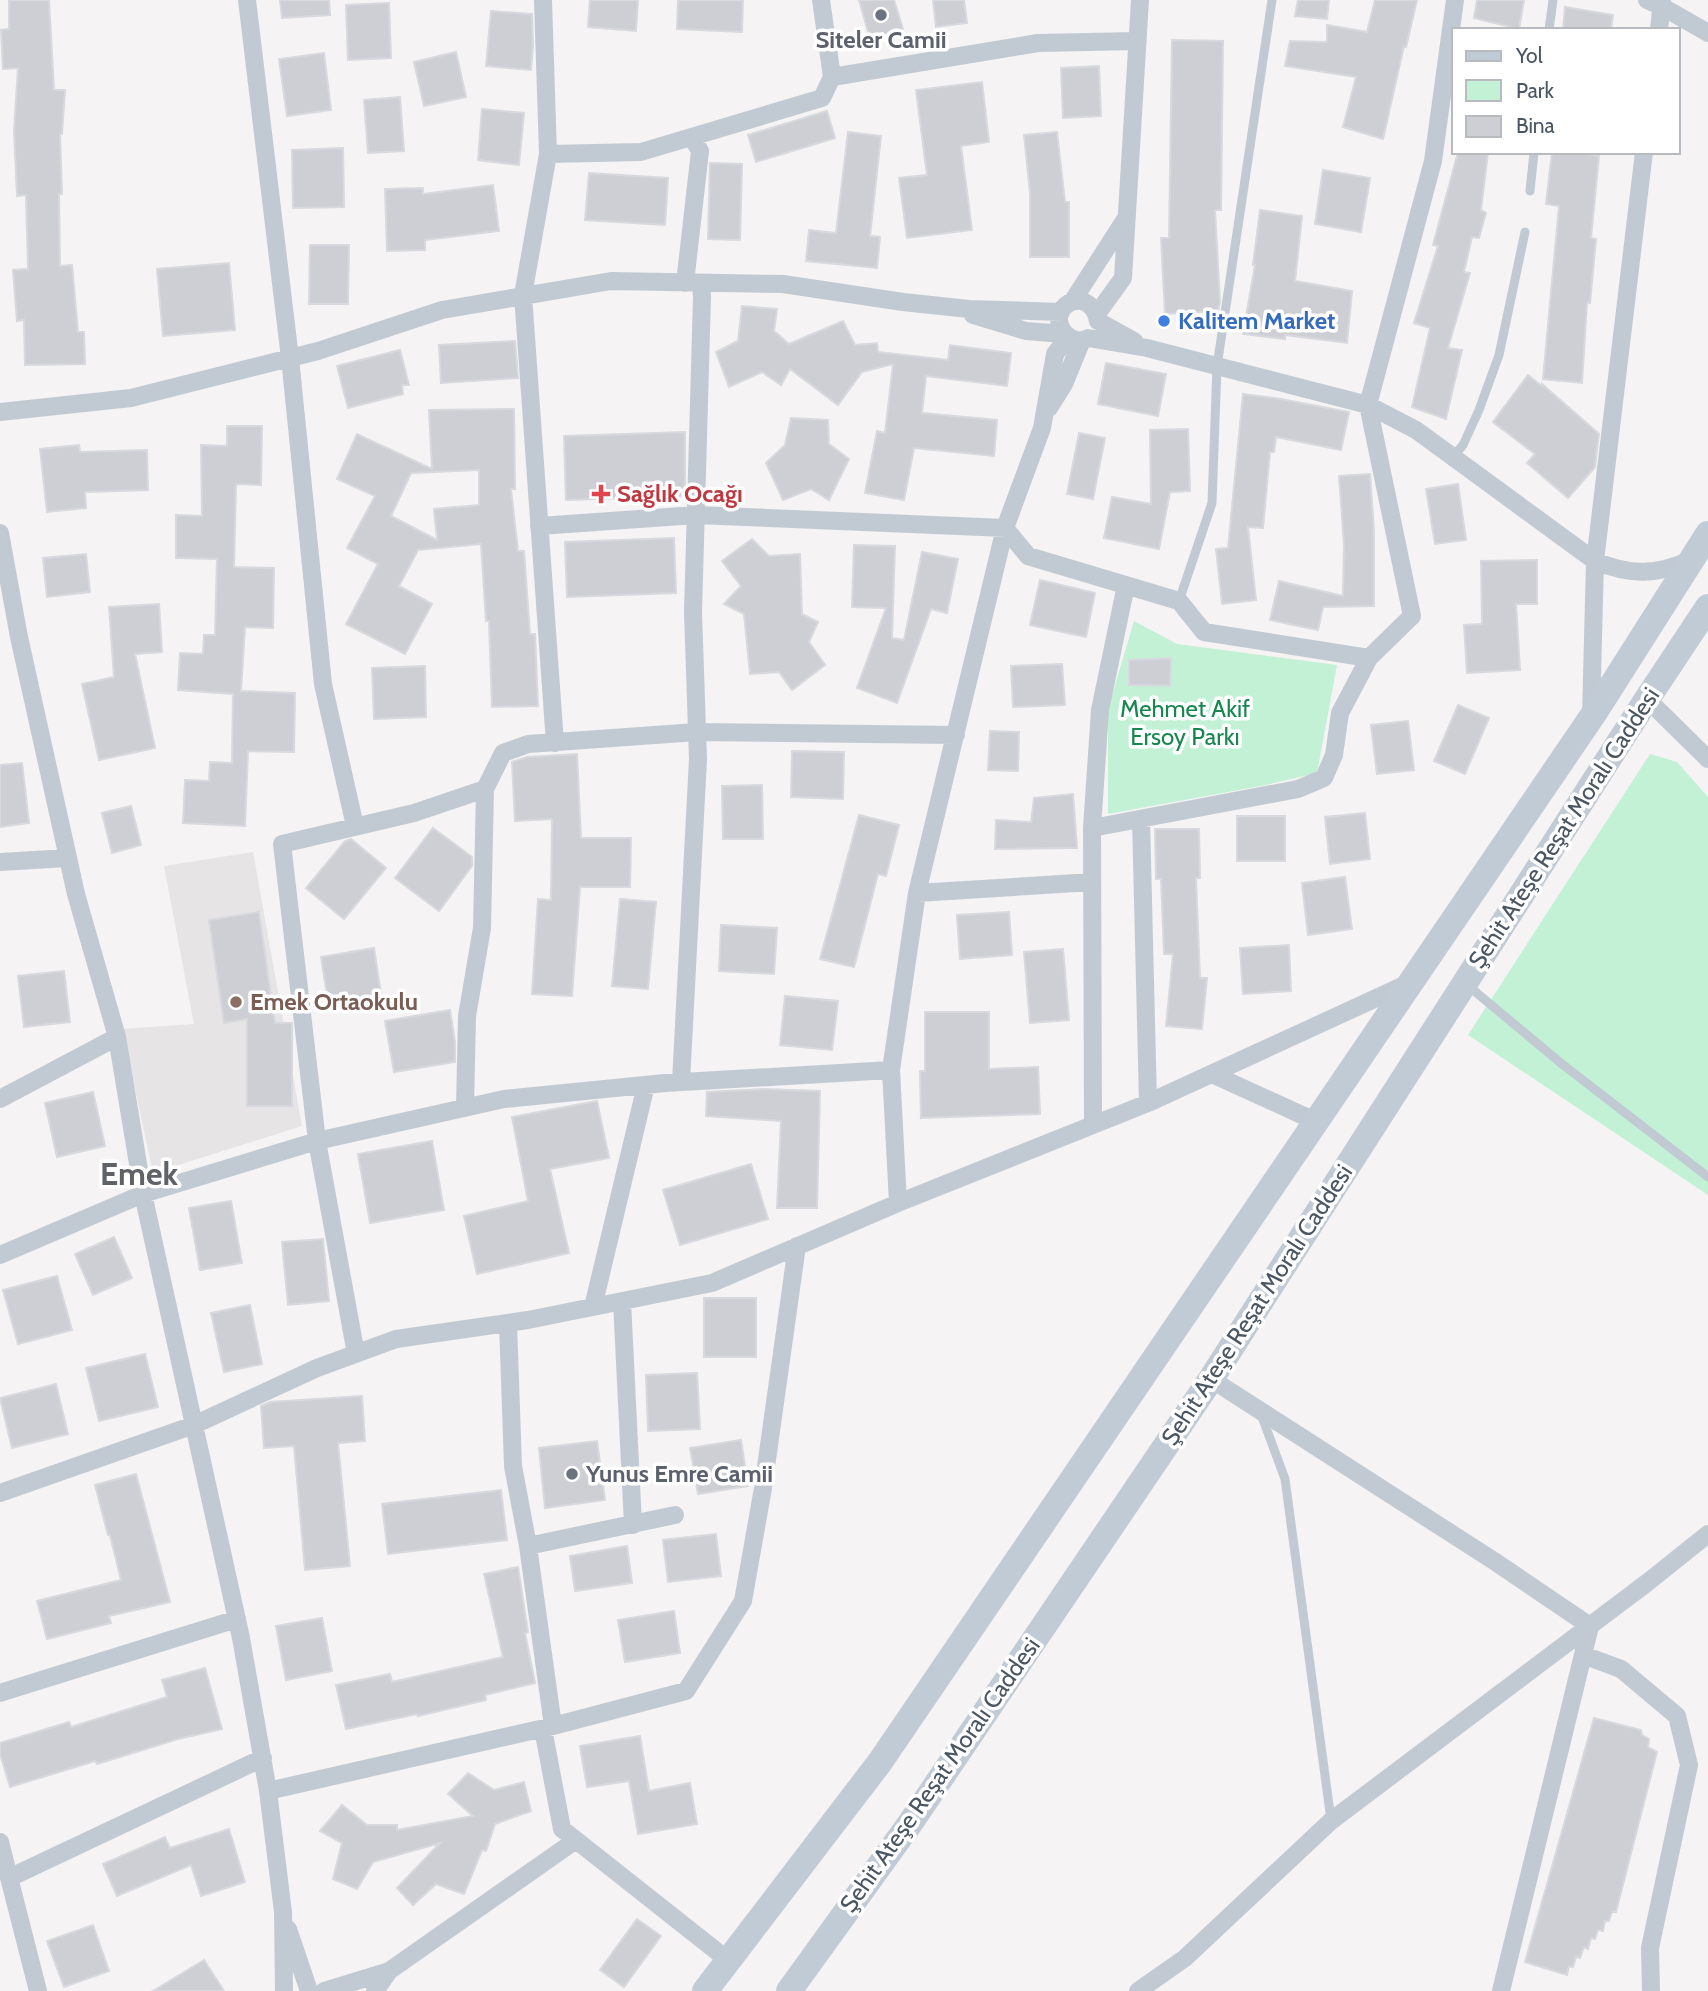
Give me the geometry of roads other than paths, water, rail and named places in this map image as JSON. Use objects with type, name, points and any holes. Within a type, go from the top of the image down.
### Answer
[{"type":"main road","points":[[705,1991],[880,1762],[1591,718],[1708,534]]},
{"type":"main road","name":"Şehit Ateşe Reşat Moralı Caddesi","points":[[789,1991],[911,1822],[1211,1378],[1708,607]]},
{"type":"street","points":[[247,0],[290,358],[323,684],[355,827]]},
{"type":"street","points":[[543,0],[548,154],[523,295],[555,743]]},
{"type":"street","points":[[548,154],[642,152],[822,98],[832,77],[821,0]]},
{"type":"street","points":[[898,1203],[891,1070],[917,893],[1005,528],[1043,422],[1055,354],[1075,337],[1097,329],[1098,317],[1123,278],[1140,0]]},
{"type":"street","points":[[1092,828],[1298,789],[1324,778],[1334,755],[1340,713],[1369,658],[1412,616],[1368,405],[1433,161],[1455,0]]},
{"type":"street","points":[[1657,2],[1658,28]]},
{"type":"street","points":[[1657,2],[1708,33]]},
{"type":"street","points":[[832,77],[1038,43],[1136,41]]},
{"type":"street","points":[[681,1082],[698,759],[693,612],[702,297],[693,283],[700,151],[692,137]]},
{"type":"street","points":[[1591,718],[1595,561],[1644,154]]},
{"type":"street","points":[[1075,337],[1060,327],[1059,320],[1128,215]]},
{"type":"street","points":[[0,412],[131,398],[318,351],[442,310],[611,281],[783,284],[969,309],[1066,307],[1087,303],[1098,317],[1146,348]]},
{"type":"street","points":[[943,306],[1026,331],[1146,348],[1368,405],[1416,430],[1595,561],[1619,569],[1648,573],[1672,568],[1692,559]]},
{"type":"street","points":[[539,526],[696,515],[1005,528],[1028,556],[1179,601],[1204,632],[1369,658]]},
{"type":"street","points":[[0,533],[8,625],[76,894],[117,1037],[143,1194],[237,1619],[268,1791],[282,1912],[284,1991]]},
{"type":"street","points":[[1093,1125],[1092,828],[1100,710],[1126,585]]},
{"type":"street","points":[[1647,699],[1708,758]]},
{"type":"street","points":[[465,1107],[467,1016],[482,928],[485,789],[503,753],[528,744],[697,732],[956,735]]},
{"type":"street","points":[[356,1354],[317,1141],[282,844],[414,813],[485,789]]},
{"type":"street","points":[[1142,820],[1148,1103]]},
{"type":"street","points":[[0,862],[68,858]]},
{"type":"street","points":[[917,893],[1092,882]]},
{"type":"street","points":[[0,1493],[194,1425],[317,1368],[396,1339],[508,1323],[712,1283],[898,1203],[1148,1103],[1409,983]]},
{"type":"street","points":[[0,1099],[117,1037]]},
{"type":"street","points":[[0,1255],[143,1194],[317,1141],[465,1107],[504,1099],[646,1084],[891,1070]]},
{"type":"street","points":[[1212,1074],[1315,1121]]},
{"type":"street","points":[[593,1307],[646,1084]]},
{"type":"street","points":[[268,1791],[548,1728],[686,1692],[743,1601],[764,1488],[797,1246]]},
{"type":"street","points":[[622,1301],[633,1525]]},
{"type":"street","points":[[508,1323],[513,1466],[528,1546],[562,1829],[729,1961]]},
{"type":"street","points":[[1211,1378],[1590,1626]]},
{"type":"street","points":[[528,1546],[675,1515]]},
{"type":"street","points":[[1138,1991],[1185,1958],[1331,1821],[1708,1534]]},
{"type":"street","points":[[0,1693],[237,1619]]},
{"type":"street","points":[[1501,1991],[1590,1626]]},
{"type":"street","points":[[1583,1655],[1621,1669],[1677,1716],[1689,1765],[1650,1948],[1651,1991]]},
{"type":"street","points":[[9,1878],[263,1758]]},
{"type":"street","points":[[375,1991],[389,1972],[576,1840]]},
{"type":"street","points":[[0,1842],[38,1991]]},
{"type":"street","points":[[282,1912],[309,1991]]},
{"type":"street","points":[[324,1991],[389,1972]]},
{"type":"lane","points":[[1179,601],[1212,503],[1217,366],[1272,0]]},
{"type":"lane","points":[[1549,28],[1553,0]]},
{"type":"lane","points":[[1530,191],[1535,154]]},
{"type":"lane","points":[[1453,457],[1463,445],[1479,410],[1499,355],[1525,232]]},
{"type":"lane","points":[[1465,983],[1562,1064],[1708,1177]]},
{"type":"lane","points":[[1259,1409],[1285,1479],[1331,1821]]},
{"type":"place","name":"Siteler Camii","points":[[881,15]]},
{"type":"place","name":"Kalitem Market","points":[[1164,321]]},
{"type":"place","name":"Sağlık Ocağı","points":[[601,494]]},
{"type":"place","name":"Emek Ortaokulu","points":[[236,1002]]},
{"type":"place","name":"Yunus Emre Camii","points":[[572,1474]]},
{"type":"district","name":"Emek","points":[[139,1174]]},
{"type":"park label","name":"Mehmet Akif Ersoy Parkı","points":[[1185,723]]}]
